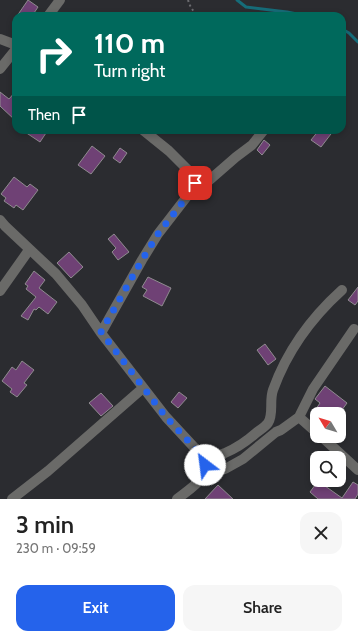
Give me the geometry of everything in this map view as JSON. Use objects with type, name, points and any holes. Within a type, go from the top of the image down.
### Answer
[{"type":"street","points":[[51,12],[60,0]]},
{"type":"street","points":[[0,39],[12,43]]},
{"type":"street","points":[[0,69],[12,54]]},
{"type":"street","points":[[101,332],[158,234],[192,190],[195,183],[194,176],[169,151],[148,134]]},
{"type":"street","points":[[195,183],[202,185],[205,184],[252,145],[261,134]]},
{"type":"street","points":[[0,220],[61,280],[82,305],[166,417],[204,458],[205,465],[203,476],[177,499]]},
{"type":"street","points":[[0,291],[30,250]]},
{"type":"street","points":[[204,458],[224,454],[244,443],[266,425],[270,419],[272,392],[292,348],[309,324],[342,290]]},
{"type":"street","points":[[204,472],[225,469],[243,459],[276,432],[299,417],[313,389],[354,329]]},
{"type":"street","points":[[12,499],[48,471],[143,388]]},
{"type":"street","points":[[299,417],[310,427]]},
{"type":"street","points":[[329,443],[358,470]]},
{"type":"path","points":[[188,0],[189,5],[195,12]]},
{"type":"building","points":[[28,0],[38,7],[35,12],[20,12]]},
{"type":"building","points":[[0,92],[9,99],[12,96],[12,117],[0,106]]},
{"type":"building","points":[[28,134],[45,134],[40,142]]},
{"type":"building","points":[[316,134],[331,134],[321,147],[311,140]]},
{"type":"building","points":[[264,140],[270,145],[262,155],[257,150]]},
{"type":"building","points":[[92,146],[105,156],[91,174],[78,165]]},
{"type":"building","points":[[120,148],[127,153],[120,163],[113,158]]},
{"type":"building","points":[[14,177],[27,187],[30,184],[38,190],[23,210],[16,205],[14,208],[4,201],[6,198],[1,194]]},
{"type":"building","points":[[114,234],[129,252],[118,260],[112,252],[116,248],[108,239]]},
{"type":"building","points":[[69,252],[83,267],[71,278],[57,263]]},
{"type":"building","points":[[34,271],[45,280],[39,288],[57,302],[48,314],[39,307],[36,310],[34,309],[28,320],[21,316],[36,297],[26,289],[28,286],[25,284]]},
{"type":"building","points":[[148,277],[171,288],[162,306],[143,296],[147,290],[142,287]]},
{"type":"building","points":[[358,287],[358,301],[355,305],[348,300]]},
{"type":"building","points":[[265,344],[276,359],[268,365],[257,350]]},
{"type":"building","points":[[22,361],[34,370],[24,383],[27,385],[17,397],[10,392],[12,389],[2,381],[12,367],[16,370]]},
{"type":"building","points":[[325,386],[347,403],[344,407],[317,407],[320,403],[315,399]]},
{"type":"building","points":[[179,392],[187,398],[178,408],[171,402]]},
{"type":"building","points":[[101,393],[113,406],[101,416],[89,403]]},
{"type":"building","points":[[353,482],[358,485],[358,494],[355,499],[318,499],[310,492],[314,487],[326,487],[342,498]]},
{"type":"building","points":[[218,485],[233,499],[205,499]]},
{"type":"waterway","points":[[237,0],[246,7],[287,12]]},
{"type":"waterway","points":[[346,31],[358,42]]},
{"type":"route","points":[[195,183],[192,190],[158,234],[101,332],[166,417],[204,458],[205,465]]}]
